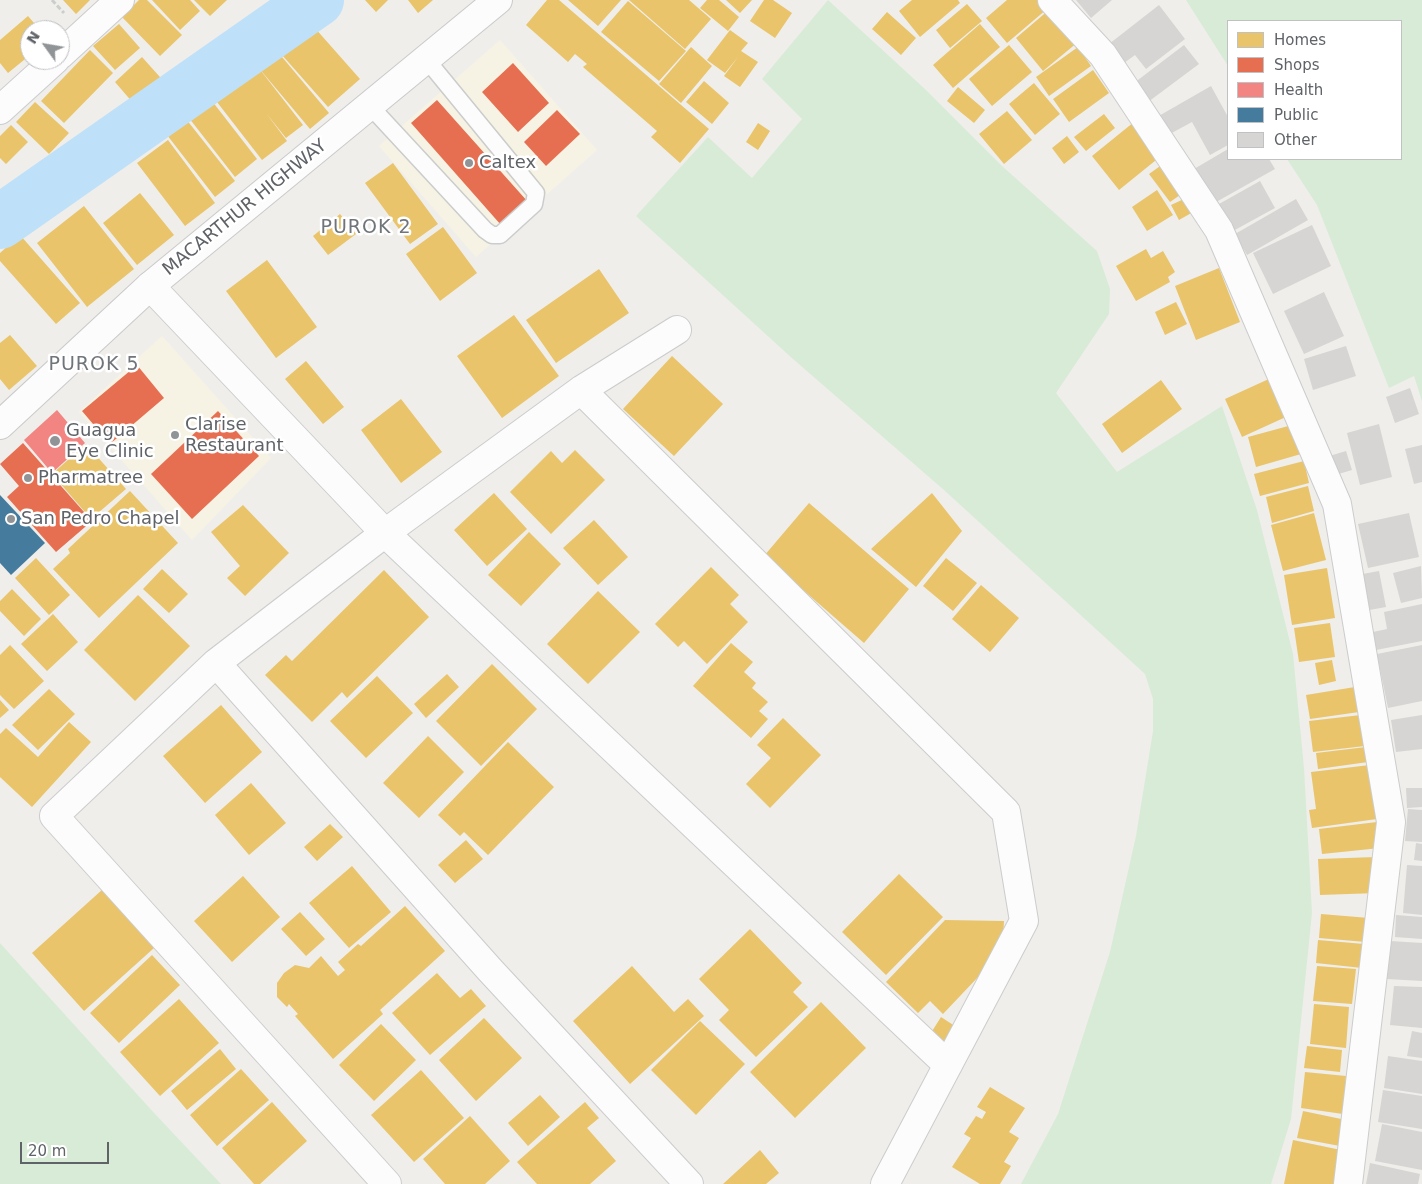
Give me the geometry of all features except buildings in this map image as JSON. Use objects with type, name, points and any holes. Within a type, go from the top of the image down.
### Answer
[{"type":"street","points":[[70,46],[120,0]]},
{"type":"street","name":"MACARTHUR HIGHWAY","points":[[0,425],[150,286],[498,0]]},
{"type":"street","points":[[1052,0],[1103,55],[1219,230],[1337,504],[1391,822],[1348,1184]]},
{"type":"street","points":[[0,110],[44,70]]},
{"type":"street","points":[[150,286],[385,533],[948,1065]]},
{"type":"street","points":[[387,1184],[54,816],[216,663],[385,533],[581,390],[677,330]]},
{"type":"street","points":[[581,390],[1006,812],[1024,922],[885,1184]]},
{"type":"street","points":[[216,663],[490,970],[688,1184]]},
{"type":"lane","points":[[370,106],[485,230],[492,234],[500,235],[534,204],[536,194],[426,59]]},
{"type":"shaded area","points":[[500,40],[597,150],[476,257],[379,146]]},
{"type":"shaded area","name":"Clarise Restaurant","points":[[162,336],[271,458],[192,540],[79,412]]},
{"type":"green space","points":[[828,0],[926,90],[1002,166],[1097,251],[1110,289],[1109,314],[1056,393],[1117,472],[1222,406],[1257,510],[1293,654],[1304,768],[1312,913],[1291,1119],[1271,1184],[1021,1184],[1058,1114],[1110,952],[1136,836],[1153,731],[1153,699],[1145,674],[944,490],[793,359],[636,216],[708,137],[752,178],[802,119],[762,79]]},
{"type":"green space","points":[[1186,0],[1422,0],[1422,401],[1414,376],[1389,388],[1317,205],[1288,160],[1402,160],[1402,20],[1227,20],[1227,64]]},
{"type":"green space","points":[[0,943],[155,1114],[221,1184],[0,1184]]},
{"type":"waterway","points":[[0,222],[317,0]]},
{"type":"place","name":"Caltex","points":[[469,163]]},
{"type":"place","name":"Clarise Restaurant","points":[[175,435]]},
{"type":"place","name":"Guagua Eye Clinic","points":[[55,441]]},
{"type":"place","name":"Pharmatree","points":[[28,478]]},
{"type":"place","name":"San Pedro Chapel","points":[[11,519]]},
{"type":"district","name":"PUROK 2","points":[[366,228]]},
{"type":"district","name":"PUROK 5","points":[[94,365]]}]
